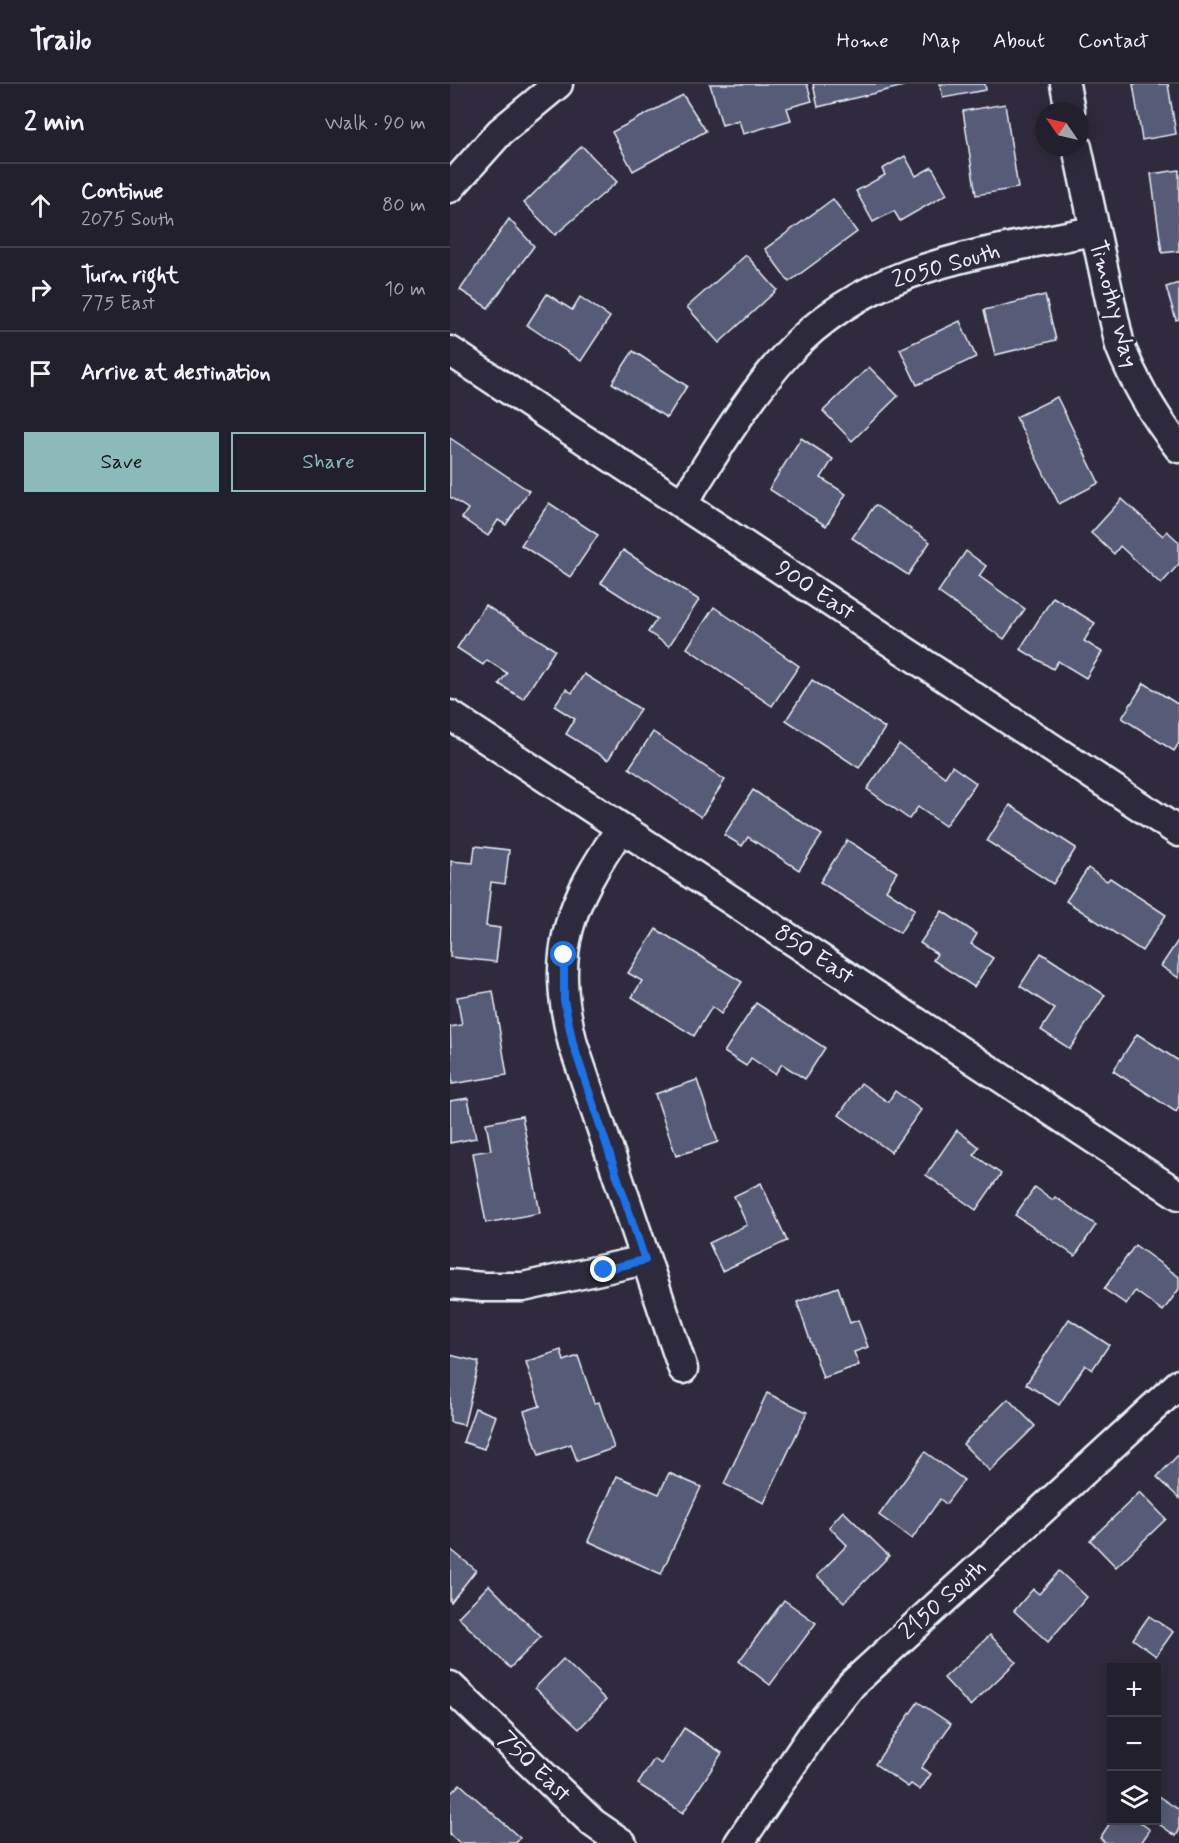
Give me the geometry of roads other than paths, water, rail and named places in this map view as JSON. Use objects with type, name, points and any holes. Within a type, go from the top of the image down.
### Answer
[{"type":"street","points":[[450,188],[500,132],[558,84]]},
{"type":"street","points":[[1065,84],[1068,102]]},
{"type":"street","name":"Timothy Way","points":[[1079,156],[1111,313],[1124,356],[1149,407],[1179,448]]},
{"type":"street","name":"2050 South","points":[[682,504],[761,386],[787,354],[817,325],[851,300],[890,279],[930,265],[1093,231]]},
{"type":"street","name":"900 East","points":[[450,351],[1179,832]]},
{"type":"street","name":"850 East","points":[[450,716],[1179,1195]]},
{"type":"street","points":[[621,828],[582,889],[568,932],[562,977],[564,1000],[573,1044],[684,1369]]},
{"type":"street","points":[[450,1284],[523,1287],[645,1260]]},
{"type":"street","name":"2150 South","points":[[739,1843],[816,1729],[852,1684],[1179,1384]]},
{"type":"street","name":"750 East","points":[[450,1686],[593,1823],[622,1843]]}]
